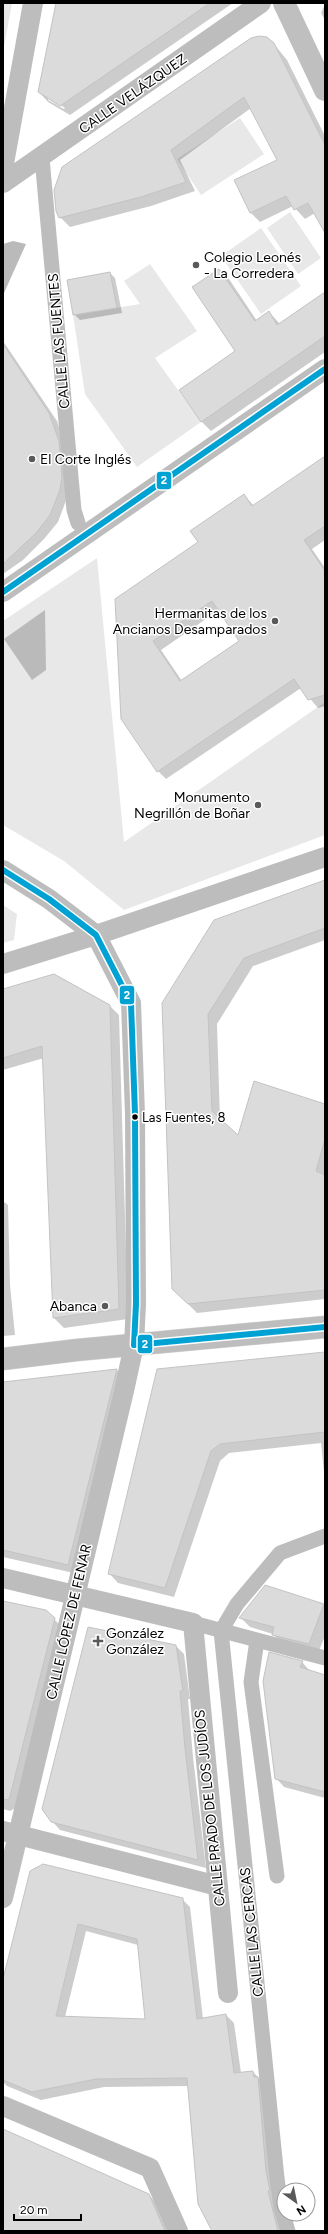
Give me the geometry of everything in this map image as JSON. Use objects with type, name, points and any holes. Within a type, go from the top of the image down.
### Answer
[{"type":"main road","points":[[284,3],[325,90]]},
{"type":"main road","points":[[3,1359],[325,1327]]},
{"type":"street","points":[[3,169],[33,3]]},
{"type":"street","name":"CALLE VELÁZQUEZ","points":[[3,183],[42,158],[261,3]]},
{"type":"street","name":"CALLE LAS FUENTES","points":[[42,158],[74,510],[78,523]]},
{"type":"street","points":[[3,592],[325,369]]},
{"type":"street","points":[[3,964],[96,935],[325,857]]},
{"type":"street","points":[[3,870],[49,899],[96,935],[131,1003],[135,1114],[136,1304],[134,1345]]},
{"type":"street","name":"CALLE LÓPEZ DE FENAR","points":[[3,1898],[11,1833],[76,1595],[134,1345]]},
{"type":"street","points":[[222,1631],[237,1604],[280,1553],[325,1536]]},
{"type":"street","points":[[3,1578],[193,1623],[325,1658]]},
{"type":"street","name":"CALLE PRADO DE LOS JUDÍOS","points":[[193,1623],[228,1993]]},
{"type":"street","name":"CALLE LAS CERCAS","points":[[222,1631],[277,2178],[281,2208],[288,2231]]},
{"type":"street","points":[[257,1640],[251,1682],[277,1876]]},
{"type":"street","points":[[11,1833],[218,1886]]},
{"type":"street","points":[[3,2106],[150,2168],[178,2231]]},
{"type":"shaded area","points":[[3,3],[12,3],[3,52]]},
{"type":"shaded area","points":[[240,118],[264,154],[201,195],[177,159]]},
{"type":"shaded area","points":[[290,212],[321,258],[298,274],[267,228]]},
{"type":"shaded area","points":[[261,228],[301,286],[261,314],[221,256]]},
{"type":"shaded area","points":[[13,241],[26,244],[4,293],[3,244]]},
{"type":"shaded area","points":[[150,264],[197,331],[155,358],[201,422],[137,467],[85,394],[73,315],[140,304],[124,281]]},
{"type":"shaded area","points":[[97,558],[124,842],[325,702],[325,835],[124,910],[64,861],[3,825],[3,621]]},
{"type":"shaded area","points":[[45,610],[46,670],[32,680],[4,639]]},
{"type":"shaded area","points":[[3,905],[17,914],[14,940],[3,943]]},
{"type":"building","points":[[56,3],[210,3],[60,106],[38,92]]},
{"type":"building","points":[[259,36],[267,37],[274,43],[325,145],[325,233],[308,203],[294,210],[286,196],[250,213],[234,180],[277,160],[244,97],[171,150],[186,182],[141,197],[59,218],[56,211],[54,190],[62,167],[251,38]]},
{"type":"building","points":[[219,269],[255,321],[269,311],[277,325],[325,292],[325,336],[201,422],[179,390],[235,351],[192,287]]},
{"type":"building","points":[[110,272],[117,308],[73,315],[67,280]]},
{"type":"building","name":"El Corte Inglés","points":[[3,344],[49,413],[59,441],[62,477],[60,490],[50,515],[37,532],[3,564]]},
{"type":"building","name":"Hermanitas de los Ancianos Desamparados","points":[[325,456],[325,526],[304,540],[325,571],[325,695],[308,700],[294,679],[157,772],[121,719],[115,599],[198,542],[190,531],[244,494],[252,506]],"holes":[[[212,601],[239,641],[180,681],[153,641]]]},
{"type":"building","points":[[325,880],[325,928],[244,958],[208,1014],[212,1111],[238,1135],[254,1081],[325,1104],[325,1139],[316,1171],[325,1175],[325,1290],[188,1304],[172,1289],[162,1003],[214,920]]},
{"type":"building","points":[[54,974],[110,1005],[119,1309],[53,1318],[42,1046],[3,1058],[3,989]]},
{"type":"building","points":[[325,1352],[325,1432],[220,1444],[211,1451],[165,1588],[108,1574],[157,1369]]},
{"type":"building","points":[[117,1369],[68,1565],[3,1550],[3,1382]]},
{"type":"building","points":[[265,1585],[324,1604],[309,1644],[272,1635],[274,1627],[239,1618]]},
{"type":"building","points":[[3,1601],[46,1610],[55,1618],[9,1800],[3,1799]]},
{"type":"building","points":[[88,1627],[176,1645],[183,1691],[180,1691],[185,1748],[198,1860],[51,1822],[42,1809]]},
{"type":"building","points":[[269,1652],[303,1661],[300,1667],[325,1675],[325,1792],[275,1779],[263,1681]]},
{"type":"building","points":[[43,1864],[183,1898],[197,2019],[226,2014],[234,2073],[253,2071],[254,2077],[258,2077],[266,2171],[270,2191],[268,2191],[278,2231],[212,2231],[198,2204],[187,2078],[96,2079],[32,2092],[3,2080],[3,1979],[30,1871]],"holes":[[[78,1924],[137,1939],[145,2019],[56,2016]]]},
{"type":"building","points":[[3,2129],[149,2194],[165,2231],[3,2231]]},
{"type":"transit line","name":"2","points":[[3,592],[325,369]]},
{"type":"transit line","name":"2","points":[[3,870],[49,899],[96,935],[131,1003],[135,1114],[136,1304],[134,1345],[325,1327]]},
{"type":"place","name":"Colegio Leonés - La Corredera","points":[[196,265]]},
{"type":"place","name":"El Corte Inglés","points":[[32,459]]},
{"type":"place","name":"Hermanitas de los Ancianos Desamparados","points":[[275,621]]},
{"type":"place","name":"Monumento Negrillón de Boñar","points":[[258,805]]},
{"type":"place","name":"Las Fuentes, 8","points":[[135,1117]]},
{"type":"place","name":"Abanca","points":[[105,1306]]},
{"type":"place","name":"González González","points":[[98,1641]]}]
